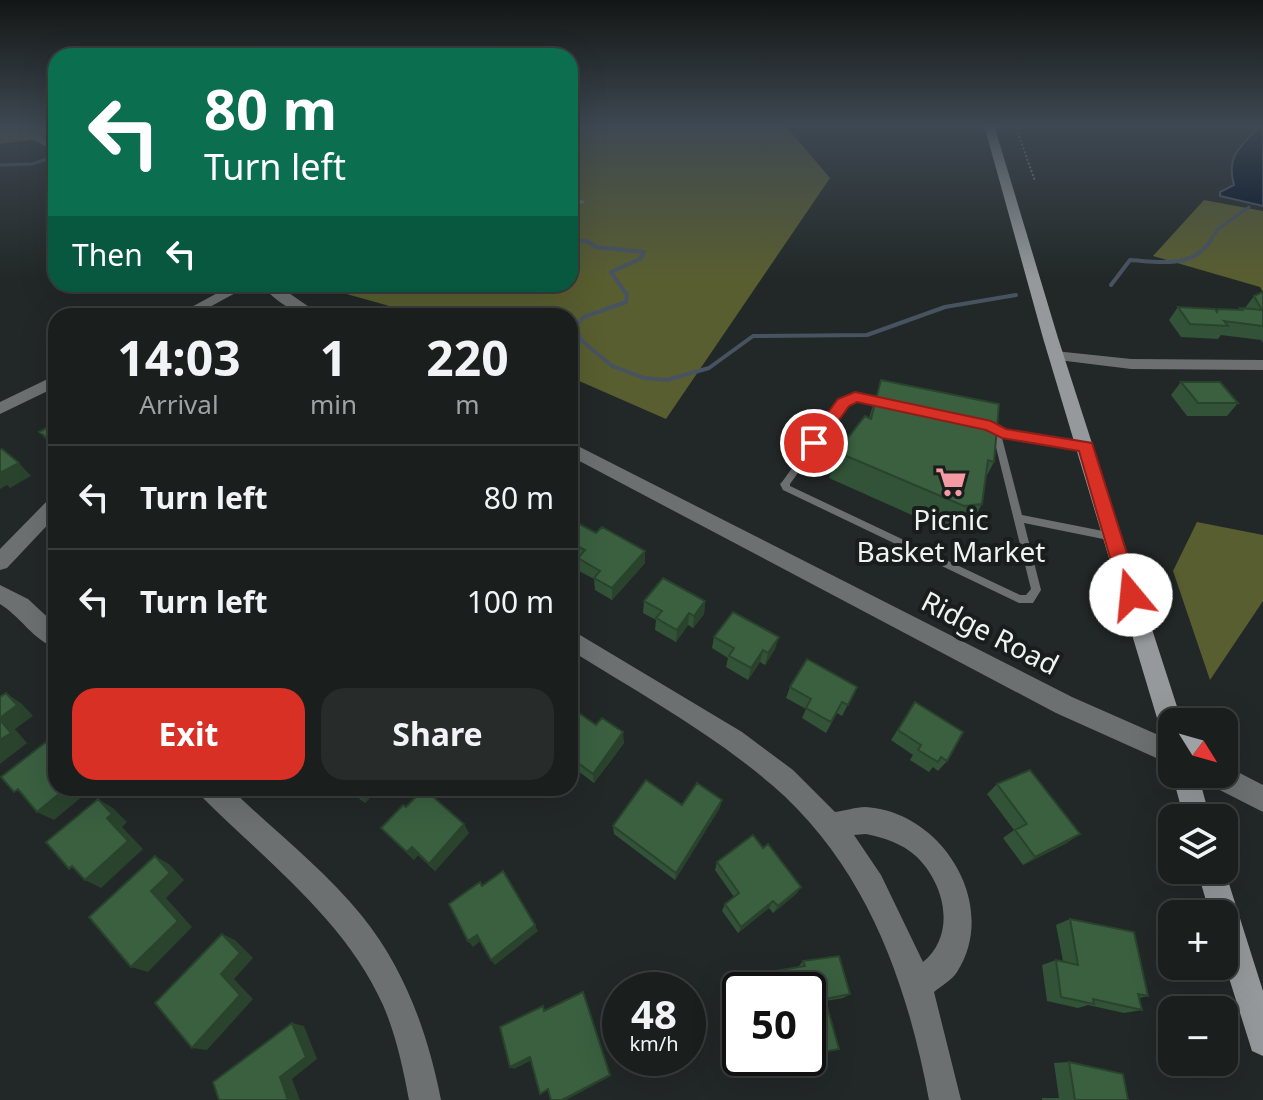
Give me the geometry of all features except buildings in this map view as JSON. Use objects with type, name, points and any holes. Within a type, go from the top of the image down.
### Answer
[{"type":"main road","points":[[1005,176],[1055,356],[1166,708]]},
{"type":"main road","points":[[1238,959],[1263,1040]]},
{"type":"street","points":[[198,308],[229,292]]},
{"type":"street","points":[[275,292],[301,308]]},
{"type":"street","points":[[1055,356],[1131,364],[1263,365]]},
{"type":"street","points":[[0,409],[48,384]]},
{"type":"street","name":"Ridge Road","points":[[578,452],[1064,705],[1158,747]]},
{"type":"street","points":[[0,562],[48,512]]},
{"type":"street","points":[[0,594],[20,605],[48,631]]},
{"type":"street","points":[[578,643],[746,749],[786,780],[829,826],[883,907],[919,985],[945,1100]]},
{"type":"street","points":[[1238,786],[1263,799]]},
{"type":"street","points":[[219,796],[340,912],[359,936],[383,972],[403,1016],[419,1066],[425,1100]]},
{"type":"street","points":[[829,826],[846,820],[878,821],[896,826],[921,842],[943,867],[958,906],[959,927],[955,947],[936,976],[919,985]]},
{"type":"lane","points":[[578,201],[582,202]]},
{"type":"lane","points":[[893,404],[847,398],[785,484],[786,488],[1019,599],[1029,600],[1036,590],[997,435],[1002,433]]},
{"type":"lane","points":[[977,423],[991,426],[1002,433],[1086,447]]},
{"type":"lane","points":[[1018,518],[1113,537]]},
{"type":"path","points":[[1033,176],[1035,181]]},
{"type":"green space","points":[[578,176],[830,178],[666,419],[578,380],[578,308],[396,308],[340,292],[578,292]]},
{"type":"green space","points":[[1204,200],[1263,211],[1263,292],[1260,287],[1153,256]]},
{"type":"green space","points":[[1197,522],[1263,535],[1263,601],[1210,680],[1173,571]]},
{"type":"water","points":[[1232,176],[1263,176],[1263,206],[1220,196],[1220,192],[1234,185]]},
{"type":"waterway","points":[[1209,242],[1218,229],[1249,207]]},
{"type":"waterway","points":[[1111,285],[1130,260],[1185,260],[1195,256],[1211,240]]},
{"type":"waterway","points":[[578,241],[588,242]]},
{"type":"waterway","points":[[578,241],[587,241],[596,247],[644,252],[640,259],[611,272],[627,295],[626,302],[584,317],[578,323]]},
{"type":"waterway","points":[[578,332],[582,341],[612,366],[644,378],[667,380],[709,368],[753,336],[867,335],[945,307],[1016,295]]},
{"type":"place","name":"Picnic Basket Market","points":[[951,482]]},
{"type":"route","points":[[814,443],[843,402],[855,397],[991,426],[1002,433],[1086,447],[1131,595]]}]
